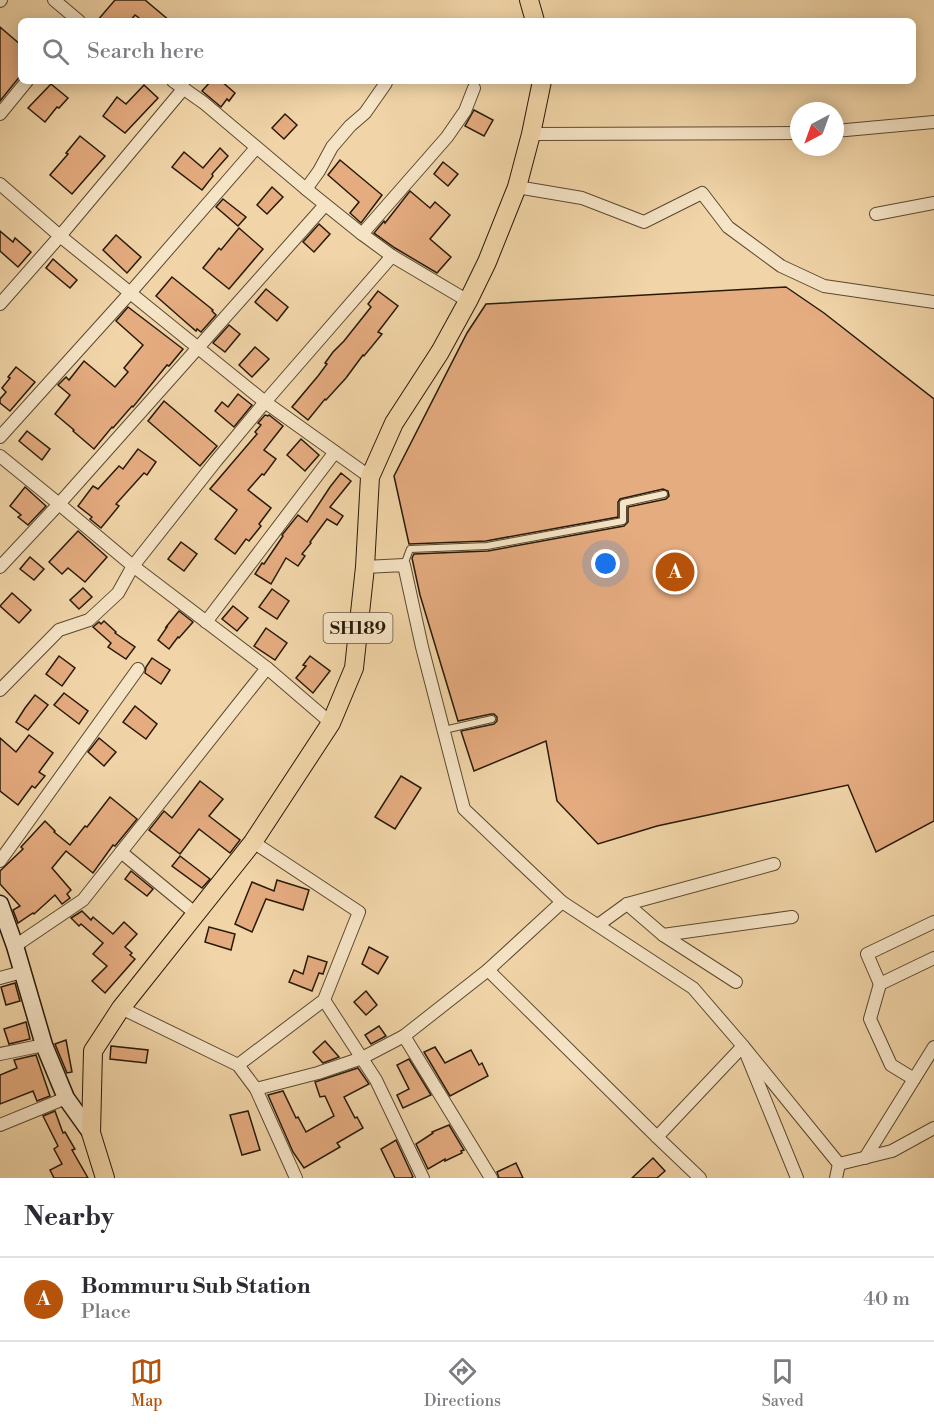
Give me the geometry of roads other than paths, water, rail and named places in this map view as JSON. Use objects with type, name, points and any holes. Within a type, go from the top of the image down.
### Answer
[{"type":"main road","points":[[529,0],[534,18]]},
{"type":"main road","name":"SH189","points":[[105,1178],[91,1133],[93,1051],[121,1008],[253,842],[331,723],[354,668],[365,567],[370,477],[394,423],[440,352],[487,262],[517,188],[541,84]]},
{"type":"main road","points":[[2,912],[15,946],[44,1045],[66,1098],[91,1133]]},
{"type":"street","points":[[54,0],[75,18]]},
{"type":"street","points":[[0,114],[25,84]]},
{"type":"street","points":[[178,84],[204,103],[324,205],[362,234],[392,256],[468,301]]},
{"type":"street","points":[[306,189],[338,139],[365,113],[385,84]]},
{"type":"street","points":[[0,304],[184,88]]},
{"type":"street","points":[[362,234],[447,137],[465,111],[474,88]]},
{"type":"street","points":[[844,130],[934,122]]},
{"type":"street","points":[[531,134],[790,134]]},
{"type":"street","points":[[0,437],[130,293],[256,148]]},
{"type":"street","points":[[0,184],[60,236],[265,402],[370,477]]},
{"type":"street","points":[[517,188],[582,198],[644,222],[702,193],[728,227],[782,266],[824,286],[934,302]]},
{"type":"street","points":[[876,214],[934,203]]},
{"type":"street","points":[[0,567],[59,504],[324,205]]},
{"type":"street","points":[[0,690],[59,630],[89,620],[118,593],[133,566],[216,461],[392,256]]},
{"type":"street","points":[[206,622],[335,452]]},
{"type":"street","points":[[0,456],[133,566],[267,668],[331,723]]},
{"type":"street","points":[[365,567],[404,565],[422,647],[464,809],[562,902],[693,988],[744,1046],[839,1164]]},
{"type":"street","points":[[15,946],[83,900],[267,668]]},
{"type":"street","points":[[0,861],[138,669]]},
{"type":"street","points":[[238,1065],[324,1000],[359,912],[253,842]]},
{"type":"street","points":[[121,852],[196,914]]},
{"type":"street","points":[[598,925],[627,903],[774,864]]},
{"type":"street","points":[[256,1089],[318,1073],[363,1058],[404,1036],[488,970],[562,902]]},
{"type":"street","points":[[627,903],[663,935],[736,982]]},
{"type":"street","points":[[663,935],[792,917]]},
{"type":"street","points":[[914,1079],[891,1065],[870,1019],[880,984],[867,954],[934,922]]},
{"type":"street","points":[[880,984],[934,958]]},
{"type":"street","points":[[488,970],[700,1178]]},
{"type":"street","points":[[0,978],[22,972]]},
{"type":"street","points":[[324,1000],[376,1080],[423,1178]]},
{"type":"street","points":[[121,1008],[238,1065],[256,1089],[296,1178]]},
{"type":"street","points":[[404,1036],[491,1178]]},
{"type":"street","points":[[0,1054],[44,1045]]},
{"type":"street","points":[[657,1137],[744,1046]]},
{"type":"street","points":[[744,1046],[797,1178]]},
{"type":"street","points":[[865,1158],[934,1047]]},
{"type":"street","points":[[0,1125],[66,1098]]},
{"type":"street","points":[[839,1164],[892,1151],[934,1128]]},
{"type":"street","points":[[836,1178],[839,1164]]},
{"type":"lane","points":[[404,565],[410,549],[487,546],[623,521],[623,503],[664,494]]},
{"type":"lane","points":[[444,730],[492,719]]},
{"type":"place","name":"Bommuru Sub Station","points":[[675,572]]}]
